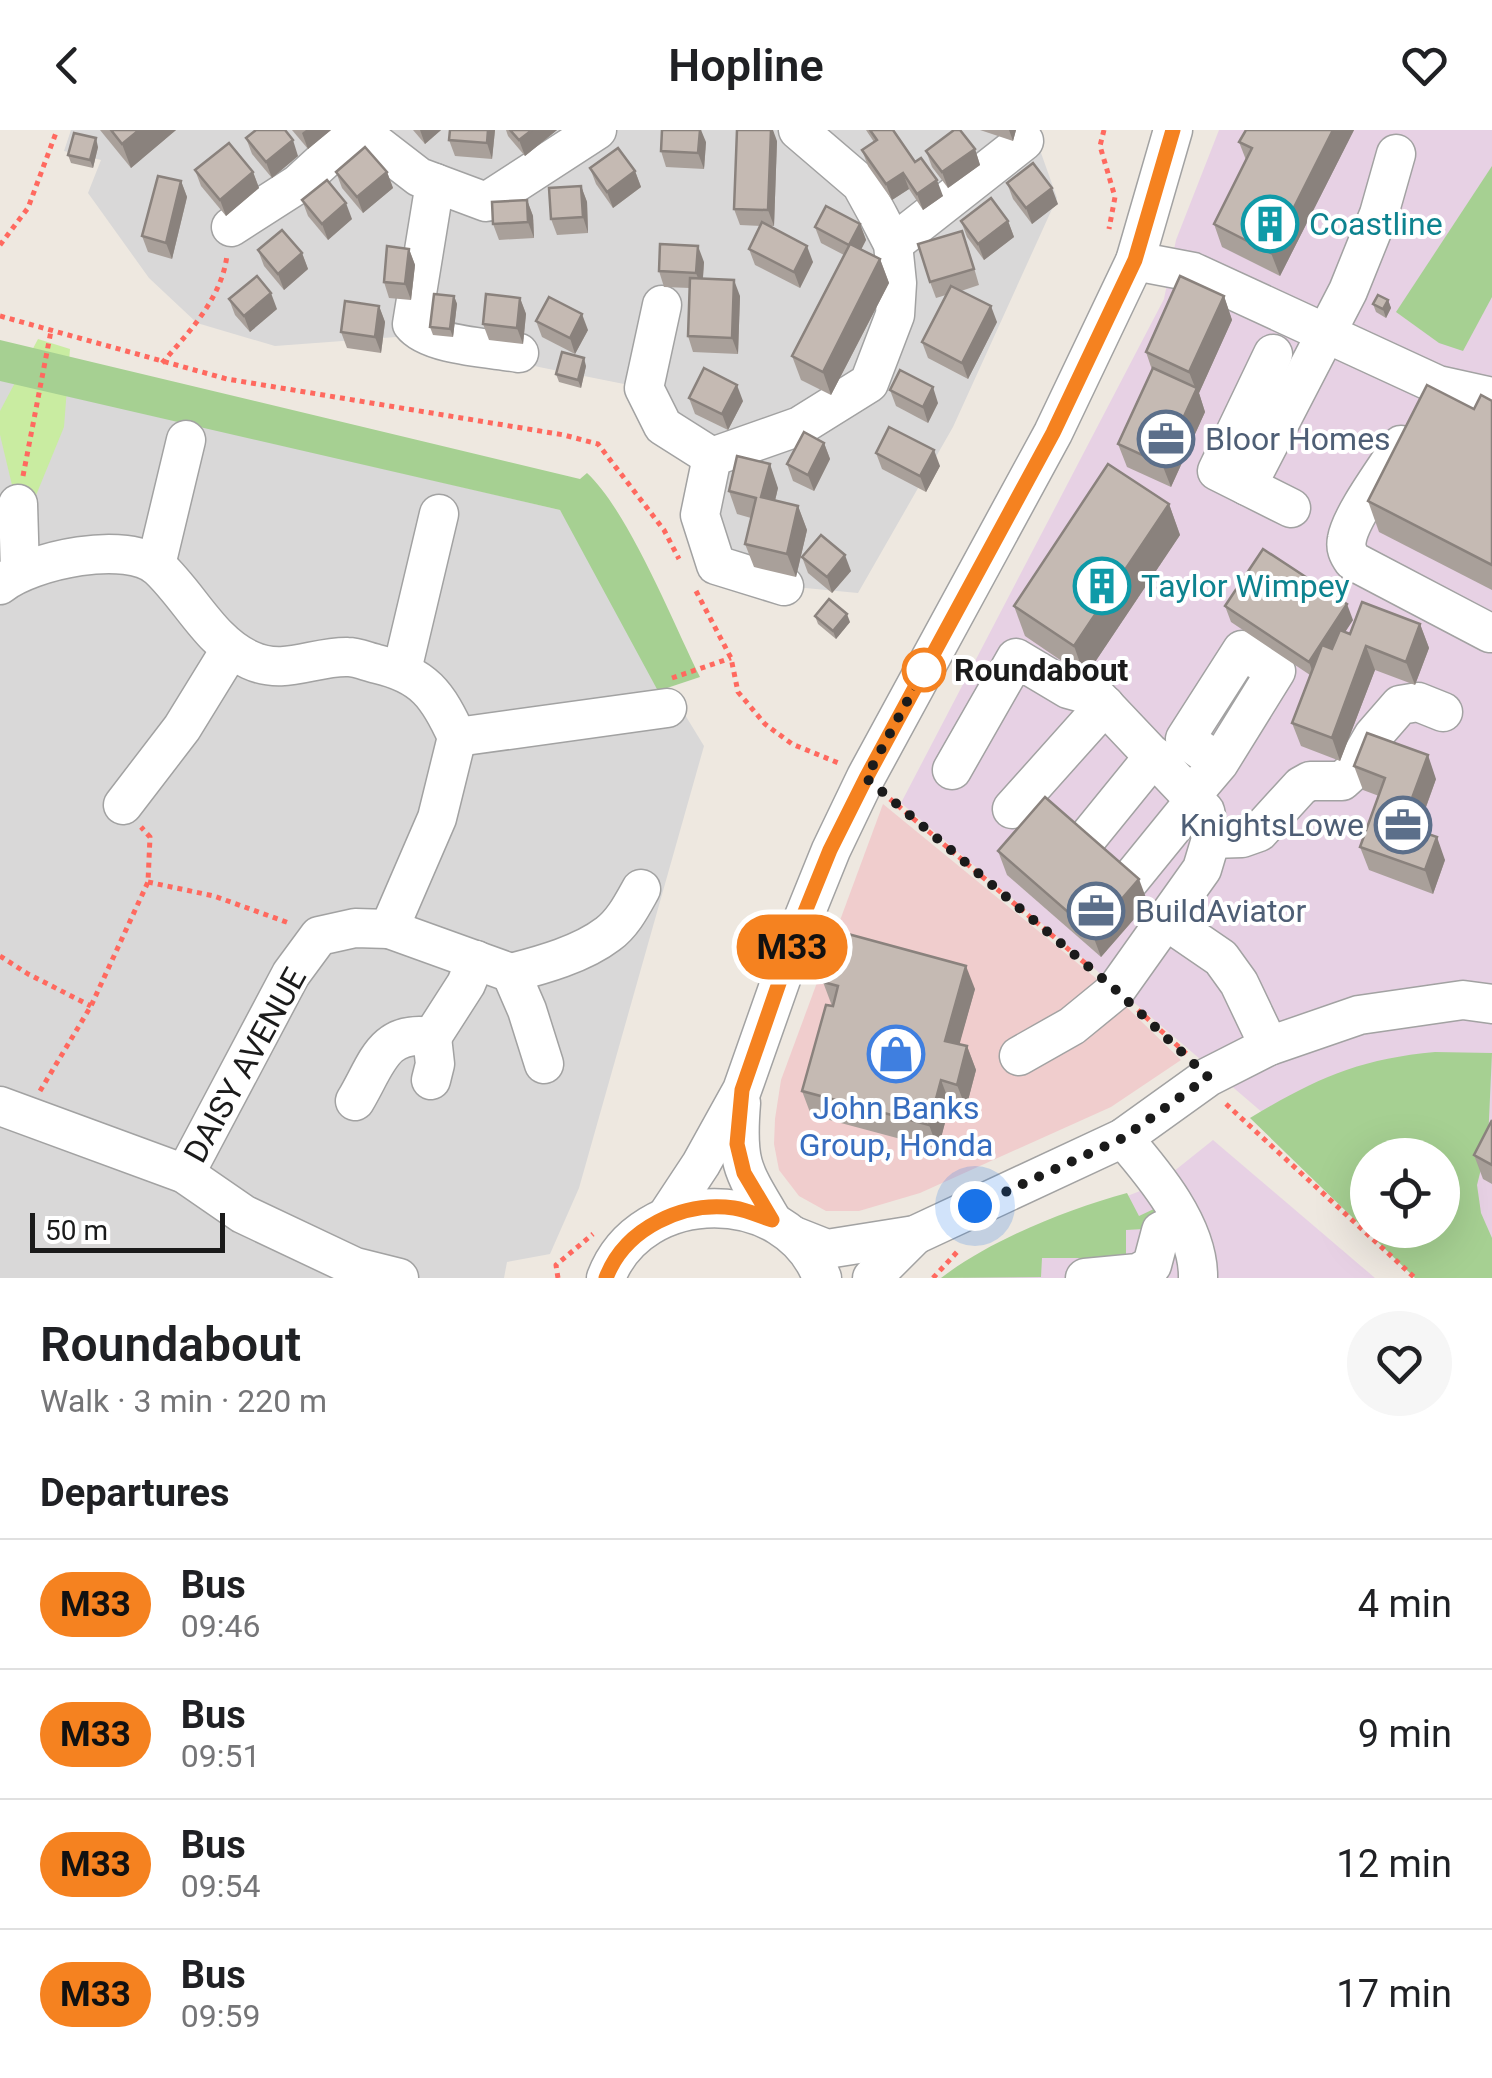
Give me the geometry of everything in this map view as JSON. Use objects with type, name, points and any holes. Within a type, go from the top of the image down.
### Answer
[{"type":"street","points":[[231,228],[298,184],[358,130],[419,177],[486,202],[597,130]]},
{"type":"street","points":[[712,458],[800,426],[869,383],[895,316],[893,244],[860,184],[798,130]]},
{"type":"street","points":[[666,1216],[701,1164],[742,1090],[796,934],[830,850],[852,770],[1053,433],[1135,260],[1173,130]]},
{"type":"street","points":[[893,244],[1024,140]]},
{"type":"street","points":[[1246,486],[1348,291],[1379,214],[1396,154]]},
{"type":"street","points":[[434,183],[412,324],[435,338],[519,353]]},
{"type":"street","points":[[1135,260],[1193,272],[1438,385],[1488,396]]},
{"type":"street","points":[[662,304],[644,388],[663,426],[712,458]]},
{"type":"street","points":[[1272,354],[1217,470],[1291,508]]},
{"type":"street","points":[[1438,385],[1354,520],[1346,538],[1347,553],[1353,561],[1490,632]]},
{"type":"street","points":[[156,564],[186,440]]},
{"type":"street","points":[[712,458],[700,514],[716,565],[784,586]]},
{"type":"street","points":[[18,504],[10,578],[72,556],[109,555],[156,564],[230,650],[254,662],[293,668],[348,657],[402,670],[434,692],[457,737],[438,818],[389,929],[509,966]]},
{"type":"street","points":[[402,670],[439,514]]},
{"type":"street","points":[[123,805],[182,728],[230,650]]},
{"type":"street","points":[[952,770],[1016,658],[1068,689],[1101,701],[1205,811],[1211,839],[1202,869],[1116,990],[1072,1026],[1019,1056]]},
{"type":"street","points":[[1012,809],[1101,701]]},
{"type":"street","points":[[1211,839],[1242,838],[1259,832],[1300,786],[1310,781],[1342,781],[1400,704],[1418,702],[1443,712]]},
{"type":"street","points":[[457,737],[667,708]]},
{"type":"street","points":[[1085,841],[1154,756]]},
{"type":"street","points":[[1130,880],[1219,763]]},
{"type":"street","points":[[431,1080],[436,1064],[432,1037],[466,984],[509,966],[607,936],[641,889]]},
{"type":"street","points":[[1168,920],[1221,958],[1239,984],[1269,1046]]},
{"type":"street","name":"DAISY AVENUE","points":[[185,1174],[291,974],[319,936],[355,928],[389,929]]},
{"type":"street","points":[[509,966],[544,1064]]},
{"type":"street","points":[[604,1275],[633,1238],[666,1216],[701,1206],[737,1208],[828,1249],[915,1235],[1123,1138],[1215,1088],[1269,1046],[1359,1015],[1462,1000],[1492,1004]]},
{"type":"street","points":[[355,1102],[388,1044],[411,1034],[432,1037]]},
{"type":"street","points":[[742,1090],[737,1144],[744,1173],[783,1228],[817,1265],[822,1278]]},
{"type":"street","points":[[13,1111],[185,1174],[243,1214],[352,1273],[399,1278]]},
{"type":"street","points":[[1123,1138],[1173,1200],[1198,1265],[1198,1278]]},
{"type":"street","points":[[1085,1278],[1138,1273],[1152,1265],[1161,1232],[1182,1221]]},
{"type":"street","points":[[872,1278],[915,1235]]},
{"type":"path","points":[[0,245],[28,208],[57,130]]},
{"type":"path","points":[[162,363],[209,304],[226,268],[231,228]]},
{"type":"path","points":[[0,316],[227,379],[598,444],[664,530],[680,562]]},
{"type":"path","points":[[18,504],[51,331]]},
{"type":"path","points":[[689,578],[731,658],[738,692],[765,724],[792,744],[852,770],[1116,990],[1415,1278]]},
{"type":"path","points":[[13,1111],[91,1006],[148,882],[150,836],[123,805]]},
{"type":"path","points":[[148,882],[214,896],[319,936]]},
{"type":"path","points":[[0,956],[91,1006]]},
{"type":"shaded area","points":[[71,130],[1037,130],[1035,136],[1057,198],[953,427],[858,593],[784,586],[716,565],[712,458],[644,388],[410,336],[275,346],[197,323],[149,278],[88,193],[101,160],[64,151]]},
{"type":"shaded area","points":[[1219,130],[1492,130],[1492,1278],[1460,1247],[1460,1138],[1350,1138],[1350,1187],[901,803],[1164,299],[1176,240]]},
{"type":"shaded area","points":[[0,379],[560,510],[704,746],[579,1188],[550,1254],[507,1262],[504,1278],[0,1278]]},
{"type":"shaded area","points":[[883,804],[1103,984],[1181,1060],[1111,1107],[920,1193],[859,1211],[826,1211],[799,1196],[779,1170],[775,1119],[781,1080]]},
{"type":"shaded area","points":[[1213,1140],[1375,1278],[963,1278],[974,1256],[1158,1184]]},
{"type":"green space","points":[[1492,166],[1492,297],[1463,351],[1439,343],[1396,312]]},
{"type":"green space","points":[[38,339],[70,349],[64,427],[30,510],[17,506],[0,435],[0,411]]},
{"type":"green space","points":[[0,340],[580,479],[587,473],[634,540],[700,677],[658,691],[560,510],[0,381]]},
{"type":"green space","points":[[1435,1052],[1492,1053],[1488,1141],[1477,1185],[1481,1213],[1492,1238],[1492,1278],[1415,1278],[1384,1248],[1460,1248],[1460,1138],[1350,1138],[1350,1215],[1250,1118],[1338,1073],[1383,1060]]},
{"type":"green space","points":[[1127,1193],[1139,1216],[1156,1208],[1161,1228],[1126,1230],[1126,1258],[1042,1258],[1041,1277],[941,1278],[1030,1227]]},
{"type":"building","points":[[111,130],[139,130],[122,144]]},
{"type":"building","points":[[256,130],[285,130],[293,140],[266,162],[246,138]]},
{"type":"building","points":[[450,130],[488,130],[487,143],[449,140]]},
{"type":"building","points":[[510,130],[532,130],[519,140]]},
{"type":"building","points":[[662,130],[700,130],[698,153],[661,151]]},
{"type":"building","points":[[737,130],[771,130],[768,210],[734,209]]},
{"type":"building","points":[[870,130],[893,130],[915,162],[921,158],[937,180],[917,194],[903,173],[886,184],[862,150],[877,140]]},
{"type":"building","points":[[954,130],[960,130],[975,149],[942,172],[926,151]]},
{"type":"building","points":[[1246,130],[1333,130],[1271,253],[1214,224],[1252,148],[1239,142]]},
{"type":"building","points":[[74,133],[96,138],[90,160],[68,155]]},
{"type":"building","points":[[229,143],[253,172],[220,200],[195,170]]},
{"type":"building","points":[[365,147],[387,172],[357,197],[336,172]]},
{"type":"building","points":[[618,148],[635,171],[607,192],[590,168]]},
{"type":"building","points":[[1033,163],[1052,188],[1026,208],[1007,183]]},
{"type":"building","points":[[158,176],[181,181],[166,243],[142,236]]},
{"type":"building","points":[[327,180],[346,203],[322,224],[302,200]]},
{"type":"building","points":[[581,186],[583,217],[551,219],[549,188]]},
{"type":"building","points":[[991,198],[1008,221],[978,244],[961,221]]},
{"type":"building","points":[[527,200],[528,222],[493,224],[492,202]]},
{"type":"building","points":[[826,206],[860,224],[849,245],[815,227]]},
{"type":"building","points":[[762,222],[807,246],[794,272],[749,249]]},
{"type":"building","points":[[282,230],[302,253],[278,274],[258,250]]},
{"type":"building","points":[[962,231],[974,269],[930,282],[918,244]]},
{"type":"building","points":[[660,244],[698,246],[696,273],[659,271]]},
{"type":"building","points":[[850,244],[880,259],[823,372],[792,356]]},
{"type":"building","points":[[387,246],[409,249],[405,284],[384,282]]},
{"type":"building","points":[[257,276],[271,293],[244,316],[229,299]]},
{"type":"building","points":[[1180,276],[1224,296],[1189,372],[1146,352]]},
{"type":"building","points":[[690,278],[734,280],[732,338],[688,336]]},
{"type":"building","points":[[951,286],[991,306],[962,363],[922,342]]},
{"type":"building","points":[[434,294],[454,296],[450,329],[430,327]]},
{"type":"building","points":[[486,294],[520,298],[517,328],[483,324]]},
{"type":"building","points":[[1378,295],[1388,300],[1383,309],[1373,304]]},
{"type":"building","points":[[549,297],[582,314],[570,338],[536,321]]},
{"type":"building","points":[[345,301],[379,306],[375,337],[341,332]]},
{"type":"building","points":[[562,352],[584,358],[578,380],[556,374]]},
{"type":"building","points":[[704,368],[737,385],[722,414],[689,398]]},
{"type":"building","points":[[1153,368],[1197,388],[1162,464],[1118,444]]},
{"type":"building","points":[[900,370],[933,387],[923,407],[890,390]]},
{"type":"building","points":[[1427,385],[1474,409],[1481,395],[1492,401],[1492,565],[1368,501]]},
{"type":"building","points":[[889,427],[934,450],[920,476],[876,453]]},
{"type":"building","points":[[804,432],[824,443],[808,475],[787,464]]},
{"type":"building","points":[[737,456],[770,464],[761,497],[798,506],[787,554],[745,544],[756,498],[729,491]]},
{"type":"building","points":[[1108,464],[1169,504],[1074,646],[1014,606]]},
{"type":"building","points":[[821,535],[845,555],[827,577],[802,557]]},
{"type":"building","points":[[1263,549],[1347,604],[1309,662],[1225,606]]},
{"type":"building","points":[[829,599],[847,614],[833,631],[815,616]]},
{"type":"building","points":[[1362,602],[1420,624],[1406,662],[1366,646],[1332,738],[1292,723],[1322,645],[1332,649],[1340,630],[1350,634]]},
{"type":"building","points":[[1367,733],[1428,755],[1402,825],[1437,837],[1425,870],[1360,847],[1385,778],[1354,766]]},
{"type":"building","points":[[1045,797],[1139,879],[1092,933],[998,851]]},
{"type":"building","points":[[837,931],[966,966],[945,1041],[967,1046],[957,1085],[941,1080],[929,1125],[802,1091],[826,1005],[833,1006],[838,986],[823,982]]},
{"type":"building","points":[[1492,1120],[1492,1165],[1474,1155]]},
{"type":"bus line","name":"M33","points":[[606,1278],[633,1238],[666,1216],[701,1206],[737,1208],[772,1220],[744,1173],[737,1144],[742,1090],[796,934],[830,850],[866,778],[1053,433],[1135,260],[1173,130]]},
{"type":"place","name":"Coastline","points":[[1270,224]]},
{"type":"place","name":"Bloor Homes","points":[[1166,439]]},
{"type":"place","name":"Taylor Wimpey","points":[[1102,586]]},
{"type":"place","name":"Roundabout","points":[[924,670]]},
{"type":"place","name":"KnightsLowe","points":[[1403,825]]},
{"type":"place","name":"BuildAviator","points":[[1096,911]]},
{"type":"place","name":"John Banks Group, Honda","points":[[896,1054]]},
{"type":"route","points":[[924,670],[866,778],[1116,990],[1208,1077],[1123,1138],[975,1206]]}]
